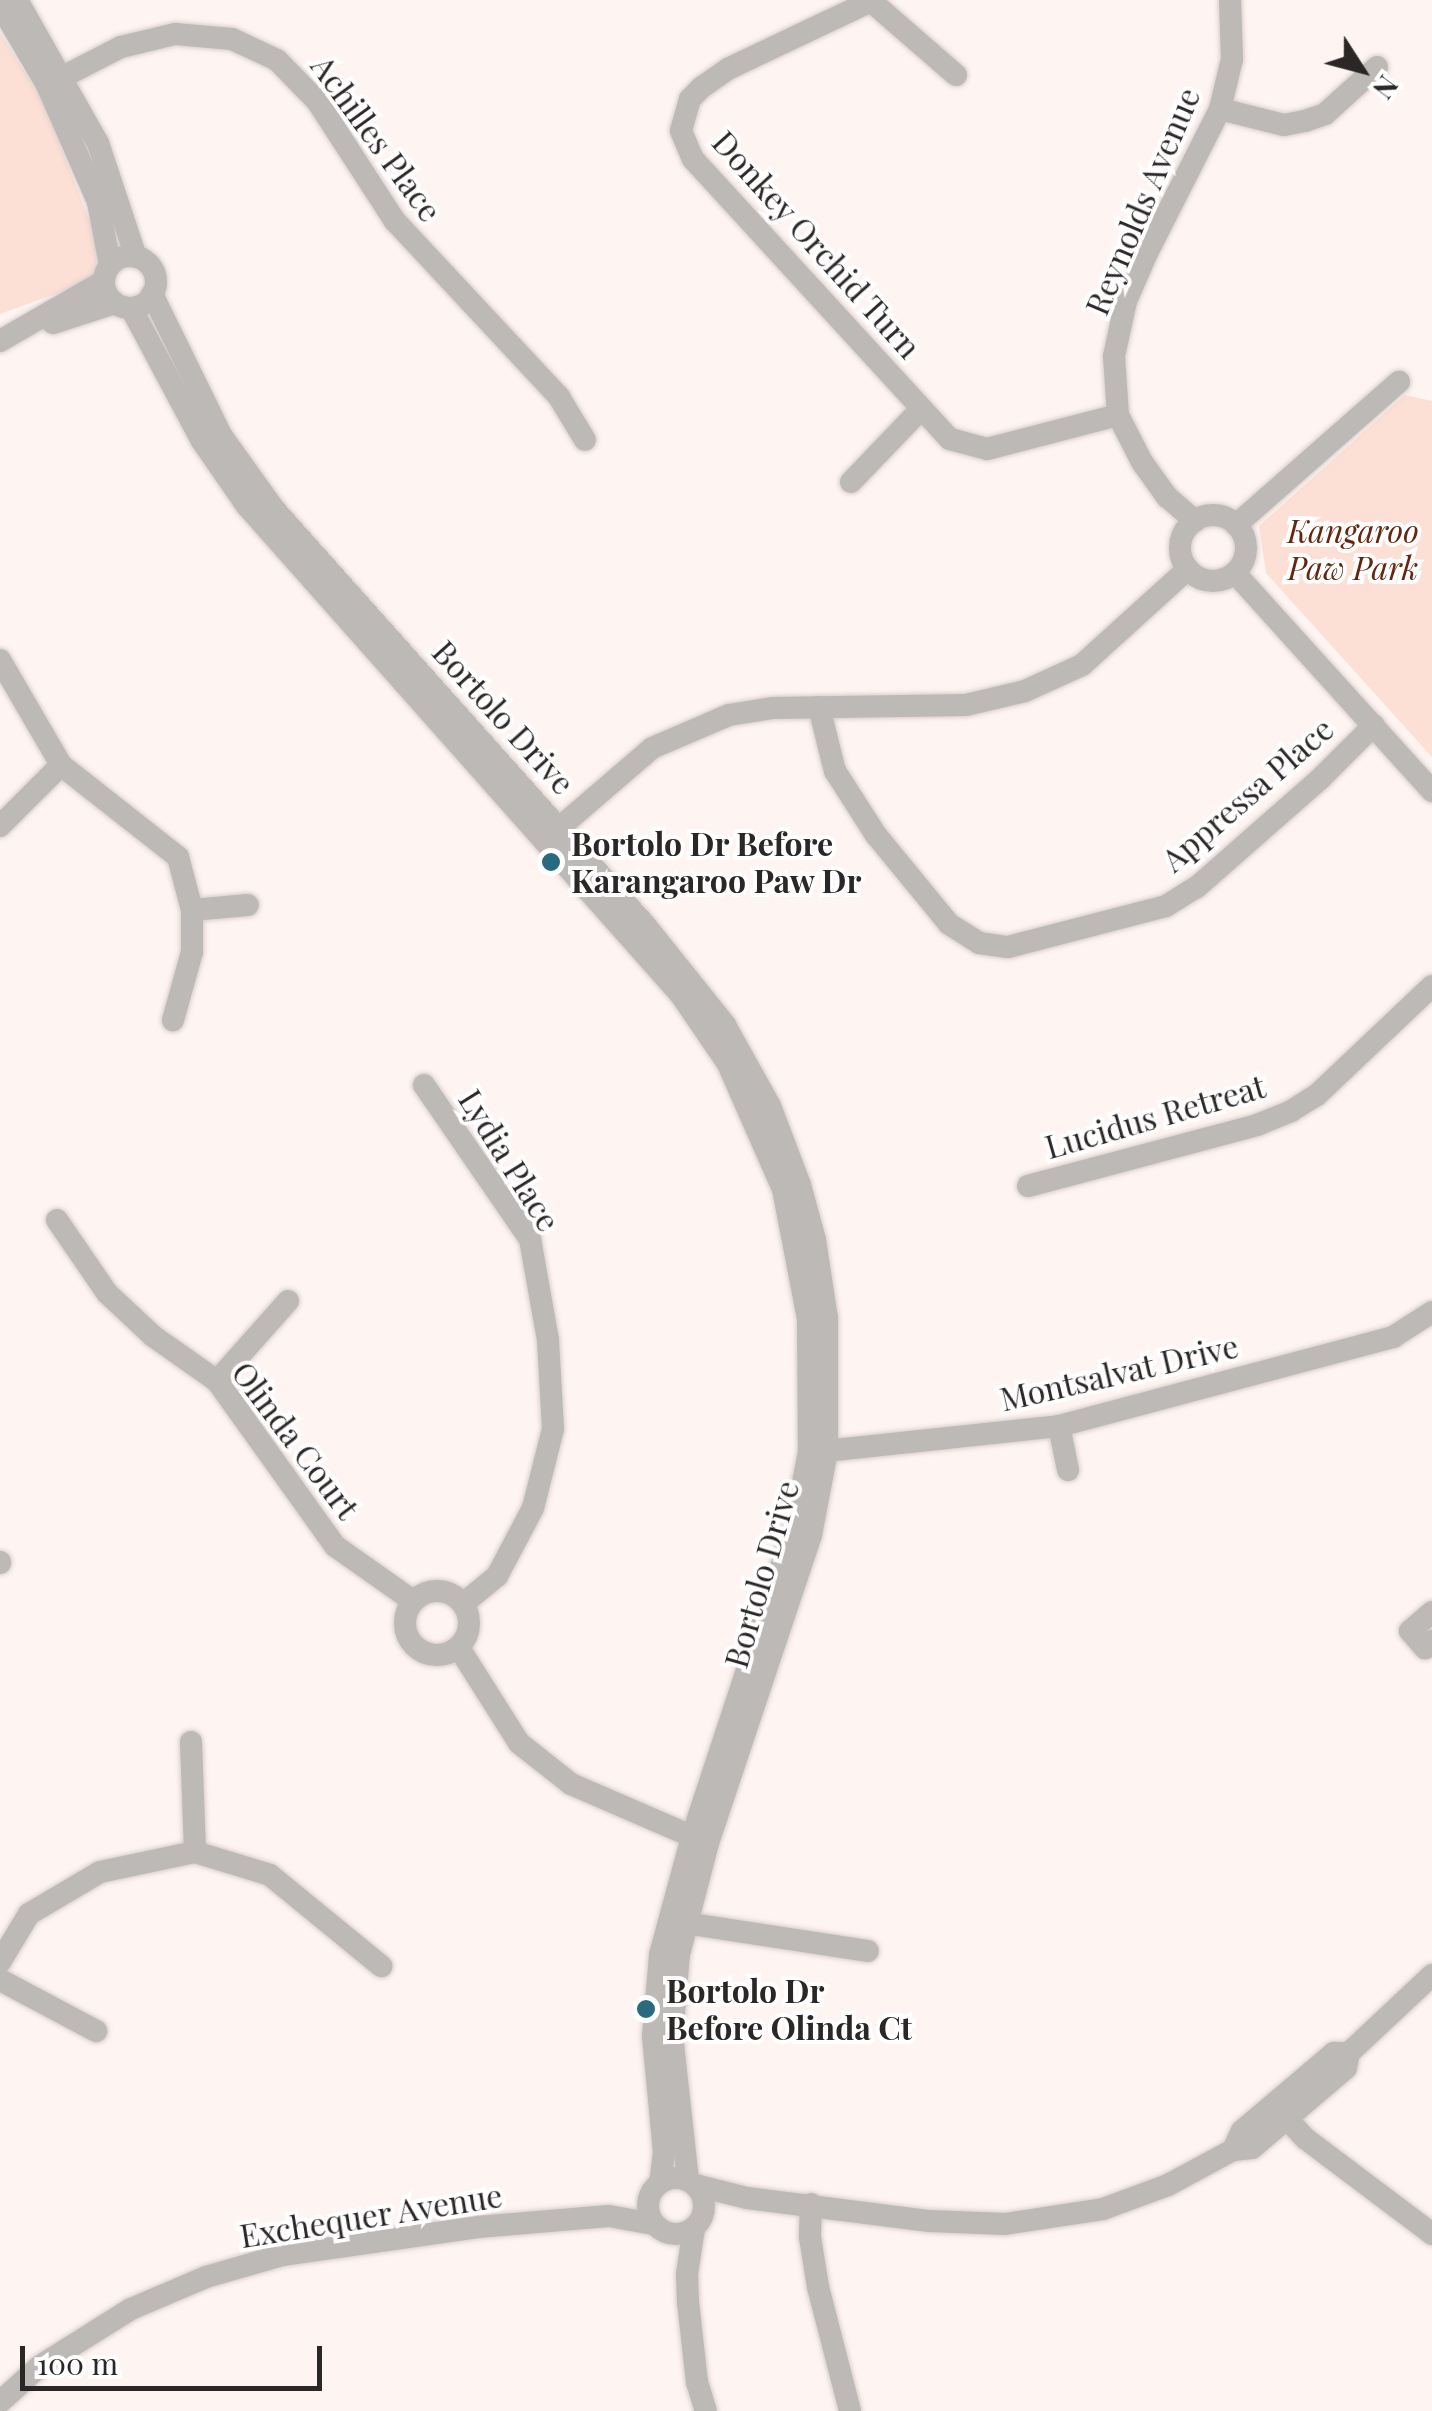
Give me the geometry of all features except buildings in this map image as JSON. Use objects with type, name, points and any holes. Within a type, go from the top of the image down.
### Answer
[{"type":"street","points":[[17,0],[55,81],[98,202],[107,273],[123,306]]},
{"type":"street","name":"Reynolds Avenue","points":[[1194,521],[1167,497],[1142,462],[1118,414],[1114,356],[1126,301],[1220,109],[1232,59],[1230,0]]},
{"type":"street","name":"Donkey Orchid Turn","points":[[956,75],[871,1],[728,69],[702,86],[690,99],[681,131],[693,159],[950,440],[987,449],[1118,414]]},
{"type":"street","points":[[0,5],[98,143],[136,257],[153,272],[152,294],[123,306],[8,337]]},
{"type":"street","name":"Achilles Place","points":[[55,81],[121,47],[175,34],[232,40],[277,60],[317,101],[395,221],[559,397],[586,440]]},
{"type":"street","points":[[1220,109],[1284,125],[1305,121],[1325,114],[1377,66]]},
{"type":"street","points":[[8,337],[107,273],[122,258],[136,257]]},
{"type":"street","name":"Bortolo Drive","points":[[152,294],[220,435],[253,482],[552,834],[681,995],[728,1064],[768,1148],[791,1218],[808,1319],[818,1452],[812,1535],[700,1840],[678,1922],[654,2036],[664,2152],[655,2189]]},
{"type":"street","name":"Bortolo Drive","points":[[123,306],[222,474],[282,548],[552,834]]},
{"type":"street","points":[[1236,525],[1399,382]]},
{"type":"street","points":[[851,482],[921,409]]},
{"type":"street","points":[[1221,516],[1236,525],[1245,538],[1246,557],[1236,573],[1212,581],[1188,569],[1180,547],[1184,532],[1194,521],[1221,516]]},
{"type":"street","points":[[552,834],[625,769],[675,736],[739,713],[966,704],[1025,691],[1082,665],[1188,569]]},
{"type":"street","points":[[1236,573],[1432,791]]},
{"type":"street","points":[[0,660],[61,765],[178,857],[192,910],[192,952],[173,1020]]},
{"type":"street","name":"Appressa Place","points":[[820,707],[835,772],[876,835],[950,924],[979,943],[1008,946],[1166,906],[1196,888],[1320,780],[1374,725]]},
{"type":"street","points":[[0,826],[61,765]]},
{"type":"street","points":[[192,910],[248,905]]},
{"type":"street","name":"Lucidus Retreat","points":[[1028,1186],[1257,1125],[1292,1111],[1317,1095],[1432,986]]},
{"type":"street","name":"Lydia Place","points":[[424,1085],[530,1239],[548,1340],[553,1430],[533,1508],[498,1576],[464,1603]]},
{"type":"street","name":"Olinda Court","points":[[57,1220],[108,1293],[152,1336],[216,1381],[334,1546],[413,1601]]},
{"type":"street","points":[[216,1381],[288,1301]]},
{"type":"street","name":"Montsalvat Drive","points":[[818,1452],[1059,1426],[1393,1337],[1432,1312]]},
{"type":"street","points":[[1059,1426],[1068,1470]]},
{"type":"street","points":[[431,1590],[444,1591],[464,1603],[469,1633],[459,1648],[436,1656],[419,1651],[408,1638],[404,1623],[413,1601],[431,1590]]},
{"type":"street","points":[[1422,1640],[1432,1612]]},
{"type":"street","points":[[459,1648],[519,1742],[570,1784],[700,1840]]},
{"type":"street","points":[[191,1742],[195,1852]]},
{"type":"street","points":[[0,1962],[29,1914],[100,1872],[195,1852],[270,1874],[380,1966]]},
{"type":"street","points":[[678,1922],[868,1951]]},
{"type":"street","name":"Bortolo Drive","points":[[678,1922],[672,2035],[691,2182]]},
{"type":"street","points":[[1234,2150],[1242,2131],[1334,2054],[1349,2052],[1432,1975]]},
{"type":"street","points":[[0,1980],[58,2006],[96,2031]]},
{"type":"street","points":[[687,2274],[648,2210],[655,2189],[673,2178],[747,2198],[930,2222],[1039,2220],[1103,2209],[1168,2185],[1234,2150],[1252,2148],[1346,2068],[1349,2052]]},
{"type":"street","points":[[1288,2120],[1304,2080]]},
{"type":"street","points":[[1288,2120],[1306,2140],[1432,2234]]},
{"type":"street","points":[[691,2182],[704,2199],[687,2274],[697,2382],[706,2411]]},
{"type":"street","name":"Exchequer Avenue","points":[[609,2216],[655,2189]]},
{"type":"street","points":[[658,2227],[678,2234],[747,2198]]},
{"type":"street","points":[[811,2204],[810,2237],[818,2287],[850,2411]]},
{"type":"street","name":"Exchequer Avenue","points":[[0,2402],[40,2366],[132,2308],[206,2277],[282,2255],[478,2227],[609,2216],[658,2227]]},
{"type":"green space","points":[[0,33],[43,101],[110,274],[0,314]]},
{"type":"green space","name":"Kangaroo Paw Park","points":[[1405,395],[1432,401],[1432,757],[1266,573],[1259,526]]},
{"type":"place","name":"Bortolo Dr Before Karangaroo Paw Dr","points":[[551,862]]},
{"type":"place","name":"Bortolo Dr Before Olinda Ct","points":[[646,2009]]}]
